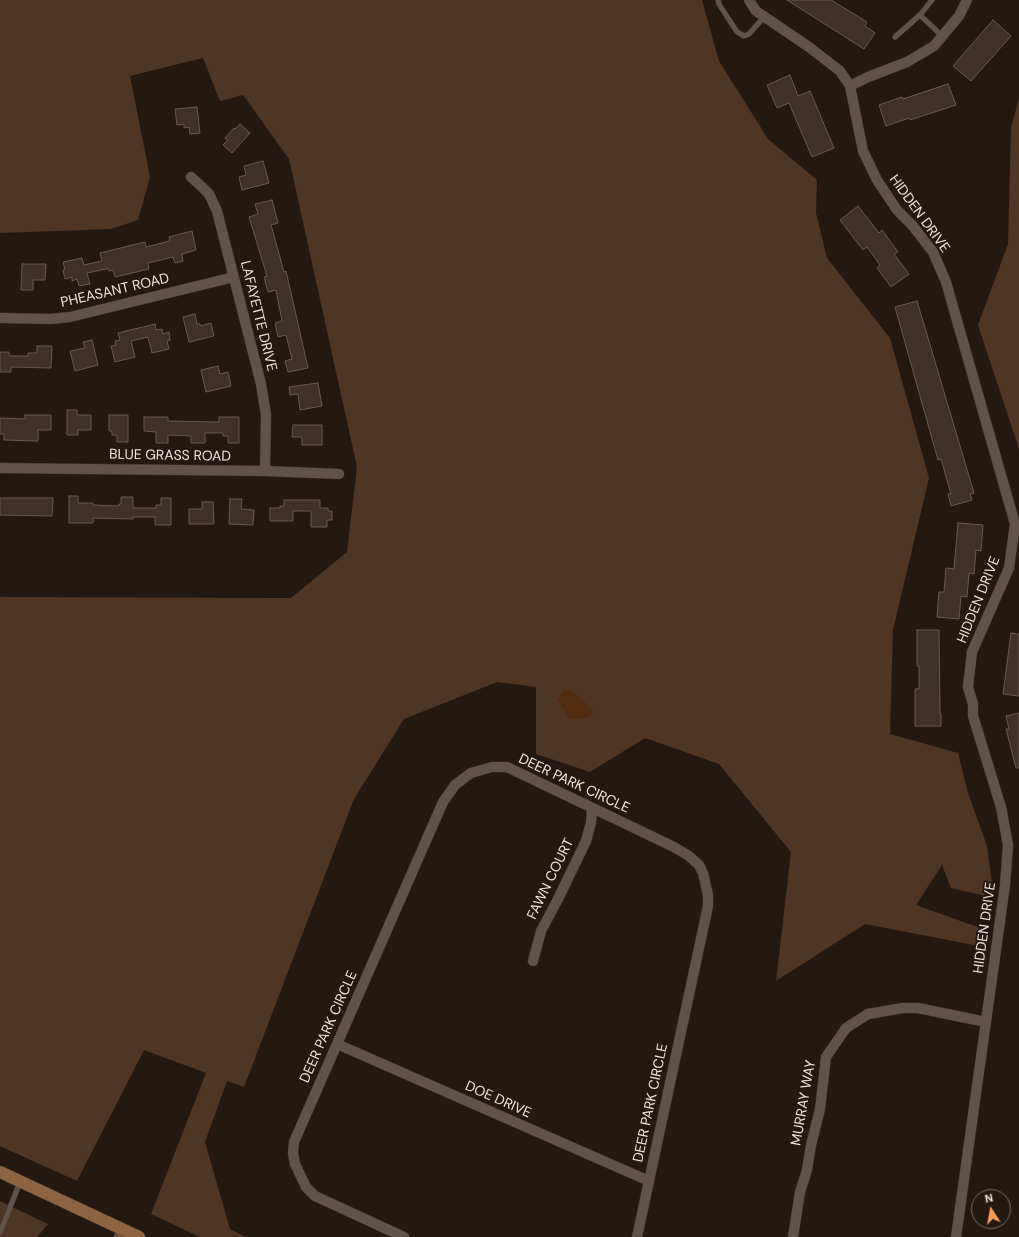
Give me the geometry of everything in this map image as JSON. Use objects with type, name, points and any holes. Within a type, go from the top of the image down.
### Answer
[{"type":"main road","points":[[0,1172],[120,1233],[139,1237]]},
{"type":"street","name":"HIDDEN DRIVE","points":[[749,0],[756,12],[809,47],[840,71],[850,86],[863,151],[877,180],[897,210],[912,224],[933,252],[946,282],[1015,524],[1009,568],[972,652],[968,687],[973,704],[973,716],[1001,807],[1008,845],[1006,885],[956,1237]]},
{"type":"street","points":[[850,86],[868,77],[907,62],[934,46],[959,16],[967,0]]},
{"type":"street","name":"LAFAYETTE DRIVE","points":[[191,178],[202,187],[214,203],[234,276],[263,395],[266,416],[265,471]]},
{"type":"street","name":"PHEASANT ROAD","points":[[0,318],[51,319],[70,317],[234,276]]},
{"type":"street","name":"BLUE GRASS ROAD","points":[[0,468],[265,471],[339,474]]},
{"type":"street","name":"DEER PARK CIRCLE","points":[[404,1237],[315,1196],[306,1187],[295,1164],[293,1154],[294,1142],[443,802],[455,785],[471,773],[484,768],[492,767],[507,768],[674,847],[689,856],[699,865],[703,873],[708,895],[708,906],[637,1237]]},
{"type":"street","name":"FAWN COURT","points":[[533,961],[541,931],[558,900],[586,841],[591,823],[592,808]]},
{"type":"street","name":"MURRAY WAY","points":[[793,1237],[800,1192],[807,1170],[812,1139],[820,1108],[826,1057],[846,1028],[868,1014],[903,1008],[918,1008],[986,1022]]},
{"type":"street","name":"DOE DRIVE","points":[[337,1044],[649,1181]]},
{"type":"lane","points":[[718,0],[737,32],[744,36],[749,34],[764,17]]},
{"type":"lane","points":[[895,37],[920,15],[932,0]]},
{"type":"lane","points":[[920,15],[942,36]]},
{"type":"lane","points":[[0,1233],[20,1182]]},
{"type":"shaded area","points":[[0,0],[702,0],[719,61],[768,139],[817,180],[816,213],[827,258],[890,338],[929,478],[893,630],[890,734],[958,753],[968,793],[987,846],[994,898],[951,888],[942,865],[916,905],[983,929],[984,947],[865,924],[776,981],[791,852],[719,764],[645,738],[590,772],[536,754],[536,687],[497,682],[404,719],[354,799],[244,1087],[227,1081],[205,1142],[230,1229],[246,1237],[200,1237],[151,1214],[206,1073],[144,1050],[77,1181],[0,1146],[0,597],[291,598],[347,552],[357,467],[289,159],[243,95],[220,101],[203,58],[130,76],[150,177],[138,220],[111,229],[0,233]]},
{"type":"shaded area","points":[[1019,99],[1019,449],[978,325],[1008,244],[1011,127]]},
{"type":"shaded area","points":[[564,690],[572,691],[591,708],[593,712],[589,717],[570,719],[558,700]]},
{"type":"shaded area","points":[[0,1201],[48,1224],[37,1237],[0,1237]]},
{"type":"building","points":[[787,0],[831,0],[867,22],[865,26],[875,33],[864,49]]},
{"type":"building","points":[[993,20],[1011,36],[971,81],[953,66]]},
{"type":"building","points":[[790,75],[798,96],[810,91],[834,148],[812,157],[789,103],[777,108],[767,85]]},
{"type":"building","points":[[948,84],[956,105],[886,126],[879,105],[902,97],[903,99]]},
{"type":"building","points":[[197,107],[200,133],[190,134],[189,127],[184,128],[184,124],[177,125],[175,109]]},
{"type":"building","points":[[240,124],[250,133],[232,153],[223,145],[228,140],[225,138]]},
{"type":"building","points":[[263,161],[269,183],[242,190],[239,177],[246,175],[244,166]]},
{"type":"building","points":[[272,200],[278,223],[271,225],[284,272],[286,271],[308,368],[288,372],[285,361],[292,359],[286,335],[278,337],[275,323],[282,321],[276,290],[268,292],[264,277],[267,276],[249,217],[258,214],[255,204]]},
{"type":"building","points":[[858,206],[879,233],[882,230],[898,252],[894,254],[909,274],[891,287],[877,268],[880,265],[867,247],[863,250],[840,220]]},
{"type":"building","points":[[192,231],[196,250],[182,254],[183,261],[175,263],[173,257],[148,263],[149,269],[115,277],[113,270],[109,271],[108,268],[87,273],[90,284],[79,286],[77,279],[72,281],[72,277],[65,279],[63,262],[82,258],[84,265],[102,261],[100,253],[145,242],[146,247],[170,241],[169,237]]},
{"type":"building","points":[[22,264],[46,264],[45,280],[33,280],[33,290],[21,290]]},
{"type":"building","points":[[917,301],[974,493],[970,494],[972,500],[951,506],[948,494],[951,494],[941,459],[938,460],[895,307]]},
{"type":"building","points":[[195,314],[197,324],[200,324],[201,326],[211,323],[214,336],[189,342],[183,317]]},
{"type":"building","points":[[155,324],[156,330],[162,329],[163,334],[169,332],[170,340],[167,341],[169,349],[152,353],[148,337],[131,341],[135,357],[115,362],[111,346],[116,345],[115,341],[120,340],[118,333]]},
{"type":"building","points":[[92,340],[98,365],[75,371],[70,351],[85,348],[83,342]]},
{"type":"building","points":[[37,346],[52,346],[51,368],[11,367],[11,372],[0,372],[0,352],[9,352],[9,356],[28,356],[28,353],[37,353]]},
{"type":"building","points":[[218,366],[220,374],[228,372],[231,386],[206,392],[201,370]]},
{"type":"building","points":[[318,383],[322,406],[300,410],[298,394],[290,395],[289,387]]},
{"type":"building","points":[[67,410],[77,410],[77,415],[91,415],[91,430],[78,430],[78,435],[67,435]]},
{"type":"building","points":[[25,415],[51,415],[51,430],[38,430],[38,441],[4,440],[4,434],[0,434],[0,418],[25,419]]},
{"type":"building","points":[[109,415],[128,415],[128,442],[117,442],[117,435],[112,435],[112,431],[109,431]]},
{"type":"building","points":[[144,417],[168,417],[168,421],[219,422],[219,417],[239,417],[239,443],[228,443],[228,436],[223,436],[223,433],[205,433],[205,443],[191,443],[191,436],[168,435],[168,443],[156,443],[156,432],[144,431]]},
{"type":"building","points":[[293,425],[322,425],[322,445],[302,445],[302,437],[292,437]]},
{"type":"building","points":[[69,496],[78,496],[78,503],[119,506],[119,504],[121,504],[121,497],[133,497],[133,508],[156,508],[156,505],[161,505],[161,498],[171,498],[171,525],[155,525],[155,517],[133,517],[133,519],[93,518],[93,523],[69,523]]},
{"type":"building","points":[[0,498],[53,498],[52,516],[0,515]]},
{"type":"building","points":[[230,499],[242,499],[241,509],[254,510],[253,525],[229,524]]},
{"type":"building","points":[[284,500],[320,500],[320,508],[328,508],[328,511],[332,511],[332,520],[327,520],[327,527],[311,527],[311,511],[293,511],[293,521],[270,521],[270,508],[280,508],[280,506],[284,506]]},
{"type":"building","points":[[202,502],[213,502],[214,524],[189,524],[189,509],[202,509]]},
{"type":"building","points":[[958,523],[983,525],[981,551],[976,550],[974,574],[969,573],[967,597],[961,596],[959,619],[937,617],[939,592],[944,592],[946,568],[954,569]]},
{"type":"building","points":[[917,630],[939,630],[941,726],[915,726],[915,689],[919,689],[919,666],[917,666]]},
{"type":"building","points":[[1011,633],[1019,634],[1019,696],[1003,694]]},
{"type":"building","points":[[1019,713],[1019,768],[1016,768],[1006,729],[1009,729],[1006,716]]}]
